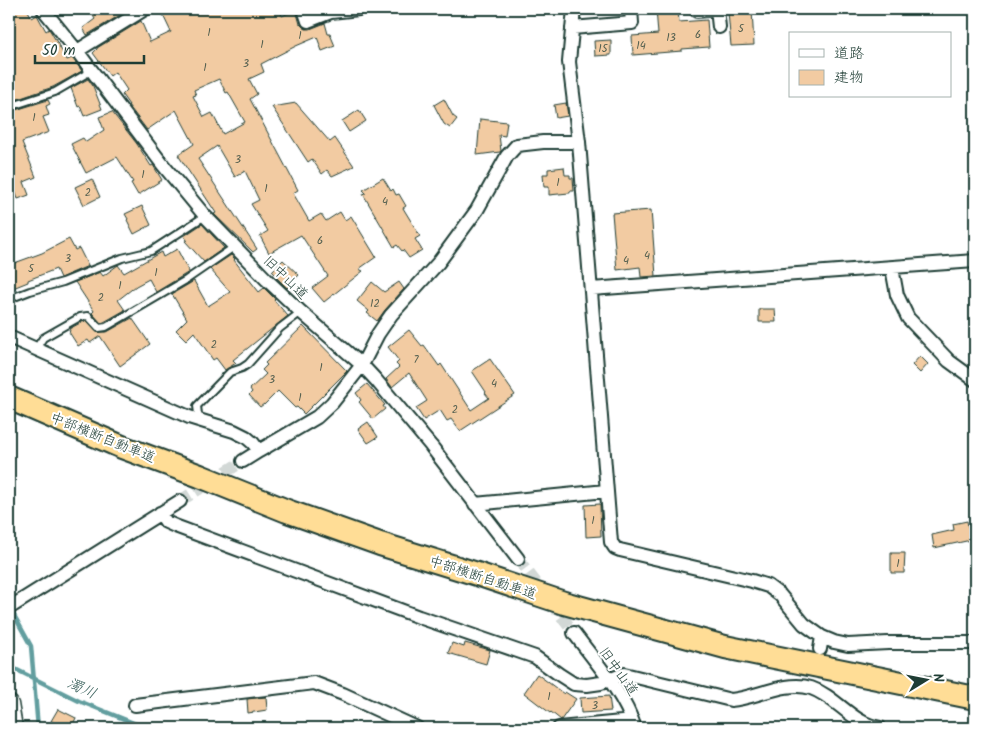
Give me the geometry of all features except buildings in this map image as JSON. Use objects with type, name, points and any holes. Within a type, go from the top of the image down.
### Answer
[{"type":"highway","name":"中部横断自動車道","points":[[9,398],[122,446],[287,510],[380,544],[564,603],[725,647],[975,698]]},
{"type":"street","name":"旧中山道","points":[[44,9],[163,165],[205,216],[267,280],[362,365],[376,380],[419,431],[518,559]]},
{"type":"street","points":[[77,51],[145,9]]},
{"type":"street","points":[[304,9],[308,21],[331,12],[359,9]]},
{"type":"street","points":[[574,9],[569,62],[579,142],[611,542],[615,548],[620,550],[768,586],[780,595],[821,643],[834,642],[848,645],[975,643]]},
{"type":"street","points":[[572,28],[632,23],[631,9]]},
{"type":"street","points":[[697,11],[717,9],[719,27]]},
{"type":"street","points":[[243,462],[317,417],[332,403],[362,365],[378,334],[391,315],[438,263],[477,210],[507,156],[517,145],[543,142],[579,142]]},
{"type":"street","points":[[591,290],[744,277],[892,268],[975,260]]},
{"type":"street","points":[[892,268],[897,295],[908,318],[949,361],[975,380]]},
{"type":"street","points":[[9,336],[189,417],[234,431],[246,437],[259,451]]},
{"type":"street","points":[[475,504],[606,490]]},
{"type":"street","points":[[11,607],[180,501]]},
{"type":"street","points":[[160,513],[166,522],[175,526],[418,617],[535,657],[574,684],[601,683],[624,674],[731,700],[811,684],[859,722],[880,728]]},
{"type":"street","name":"旧中山道","points":[[574,633],[626,704],[634,725]]},
{"type":"street","points":[[135,705],[314,682],[417,728]]},
{"type":"street","points":[[559,728],[634,725]]},
{"type":"lane","points":[[9,107],[55,92],[91,71]]},
{"type":"lane","points":[[9,299],[63,282],[122,258],[151,251],[205,216]]},
{"type":"lane","points":[[37,348],[43,338],[80,317],[88,316],[99,328],[106,327],[186,280],[234,247]]},
{"type":"lane","points":[[200,421],[197,406],[230,372],[248,364],[280,328],[301,312]]},
{"type":"waterway","points":[[10,608],[31,646],[38,728]]},
{"type":"waterway","name":"濁川","points":[[9,666],[79,701],[146,728]]},
{"type":"tunnel","points":[[180,501],[243,461]]},
{"type":"tunnel","points":[[518,559],[574,633]]}]
